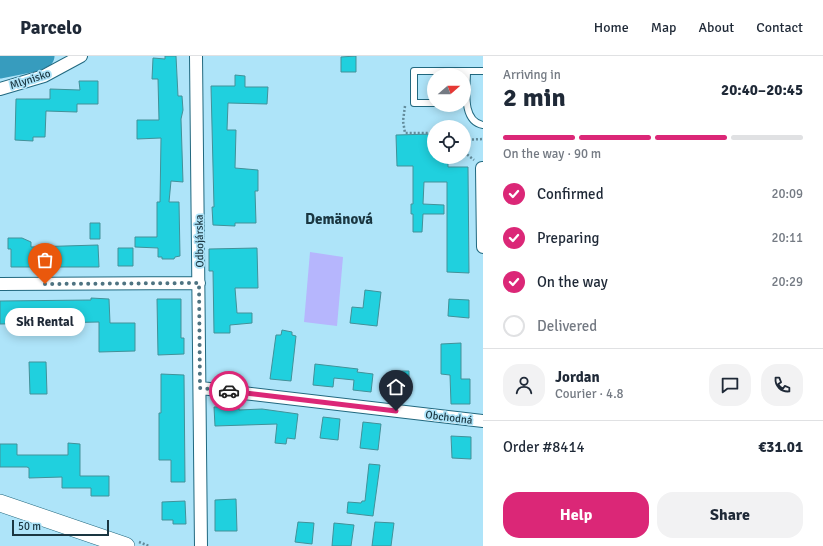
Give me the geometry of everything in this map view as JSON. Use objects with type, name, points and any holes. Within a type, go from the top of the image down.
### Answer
[{"type":"main road","points":[[0,503],[126,546]]},
{"type":"street","name":"Mlynisko","points":[[0,89],[44,76],[81,56]]},
{"type":"street","name":"Odbojárska","points":[[196,56],[202,546]]},
{"type":"street","points":[[482,168],[483,247]]},
{"type":"street","points":[[0,284],[199,283]]},
{"type":"street","name":"Obchodná","points":[[200,388],[483,421]]},
{"type":"lane","points":[[427,71],[414,71],[414,103],[427,103]]},
{"type":"lane","points":[[471,71],[483,71]]},
{"type":"lane","points":[[468,112],[472,119],[483,125]]},
{"type":"path","points":[[414,103],[405,102],[403,121],[405,133],[427,133]]},
{"type":"path","points":[[471,140],[483,139]]},
{"type":"shaded area","points":[[310,252],[343,257],[337,326],[304,322]]},
{"type":"building","points":[[165,56],[176,56],[178,96],[182,96],[183,110],[181,119],[183,182],[171,181],[169,202],[179,202],[180,256],[175,257],[174,259],[162,259],[162,257],[158,257],[158,248],[135,247],[135,237],[157,237],[157,202],[160,202],[161,138],[137,139],[137,120],[159,120],[158,79],[152,79],[153,58],[165,59]]},
{"type":"building","points":[[356,56],[356,72],[341,72],[341,57]]},
{"type":"building","points":[[235,75],[245,76],[245,87],[268,87],[267,104],[228,103],[227,130],[236,130],[235,168],[258,170],[258,191],[255,191],[256,223],[235,223],[235,226],[213,225],[212,207],[214,207],[211,86],[235,86]]},
{"type":"building","points":[[79,81],[98,81],[98,104],[77,104],[77,112],[46,111],[45,137],[33,137],[33,141],[15,140],[16,99],[50,99],[50,89],[80,90]]},
{"type":"building","points":[[427,134],[427,164],[448,164],[448,167],[468,167],[469,273],[447,272],[447,182],[424,182],[423,204],[444,205],[444,214],[423,214],[422,232],[413,232],[413,214],[411,214],[411,204],[413,204],[413,166],[397,166],[396,135]]},
{"type":"building","points":[[90,223],[100,223],[100,239],[90,239]]},
{"type":"building","points":[[8,238],[22,238],[31,242],[31,247],[98,245],[99,267],[11,267],[11,249],[8,249]]},
{"type":"building","points":[[118,248],[133,248],[133,266],[118,266]]},
{"type":"building","points":[[257,248],[258,288],[235,288],[237,313],[252,313],[252,323],[230,325],[230,333],[214,333],[213,271],[209,271],[209,249]]},
{"type":"building","points":[[365,290],[381,292],[377,326],[350,323],[352,307],[363,308]]},
{"type":"building","points":[[91,298],[109,299],[110,323],[135,323],[135,351],[99,352],[99,322],[0,324],[0,301],[91,300]]},
{"type":"building","points":[[157,299],[181,299],[181,338],[184,338],[184,354],[158,355]]},
{"type":"building","points":[[449,299],[469,300],[469,318],[448,316]]},
{"type":"building","points":[[282,330],[292,332],[292,335],[296,336],[291,381],[270,379],[276,335],[281,335]]},
{"type":"building","points":[[461,343],[461,379],[470,379],[470,404],[451,404],[450,375],[441,374],[441,344]]},
{"type":"building","points":[[29,362],[46,362],[47,394],[30,394]]},
{"type":"building","points":[[315,364],[358,369],[357,372],[373,374],[371,392],[353,390],[354,380],[334,378],[333,387],[313,385]]},
{"type":"building","points":[[391,371],[409,371],[409,394],[391,394]]},
{"type":"building","points":[[161,374],[184,375],[185,482],[171,482],[171,460],[159,460]]},
{"type":"building","points":[[239,406],[239,410],[262,409],[298,414],[295,439],[287,438],[286,444],[275,443],[277,424],[215,426],[214,407]]},
{"type":"building","points":[[323,417],[340,419],[338,440],[320,438]]},
{"type":"building","points":[[363,422],[381,424],[378,450],[360,448]]},
{"type":"building","points":[[451,436],[471,437],[471,459],[452,458]]},
{"type":"building","points":[[68,443],[80,444],[80,476],[109,476],[109,496],[91,496],[91,488],[62,488],[62,477],[29,478],[29,468],[27,467],[0,467],[0,444],[17,444],[17,455],[68,455]]},
{"type":"building","points":[[369,464],[380,465],[373,516],[347,513],[348,502],[361,503],[362,501],[365,501]]},
{"type":"building","points":[[236,499],[237,531],[215,531],[215,500]]},
{"type":"building","points":[[185,501],[186,524],[173,524],[173,520],[162,520],[162,502]]},
{"type":"building","points":[[298,522],[314,523],[312,544],[295,542]]},
{"type":"building","points":[[375,522],[394,523],[391,546],[372,546]]},
{"type":"building","points":[[334,523],[354,525],[351,546],[332,546]]},
{"type":"waterway","points":[[0,67],[35,60],[43,56]]},
{"type":"way so far","points":[[45,284],[199,283],[200,388],[229,391]]},
{"type":"place","name":"Ski Rental","points":[[45,284]]},
{"type":"district","name":"Demänová","points":[[339,219]]},
{"type":"route","points":[[229,391],[396,411]]}]
